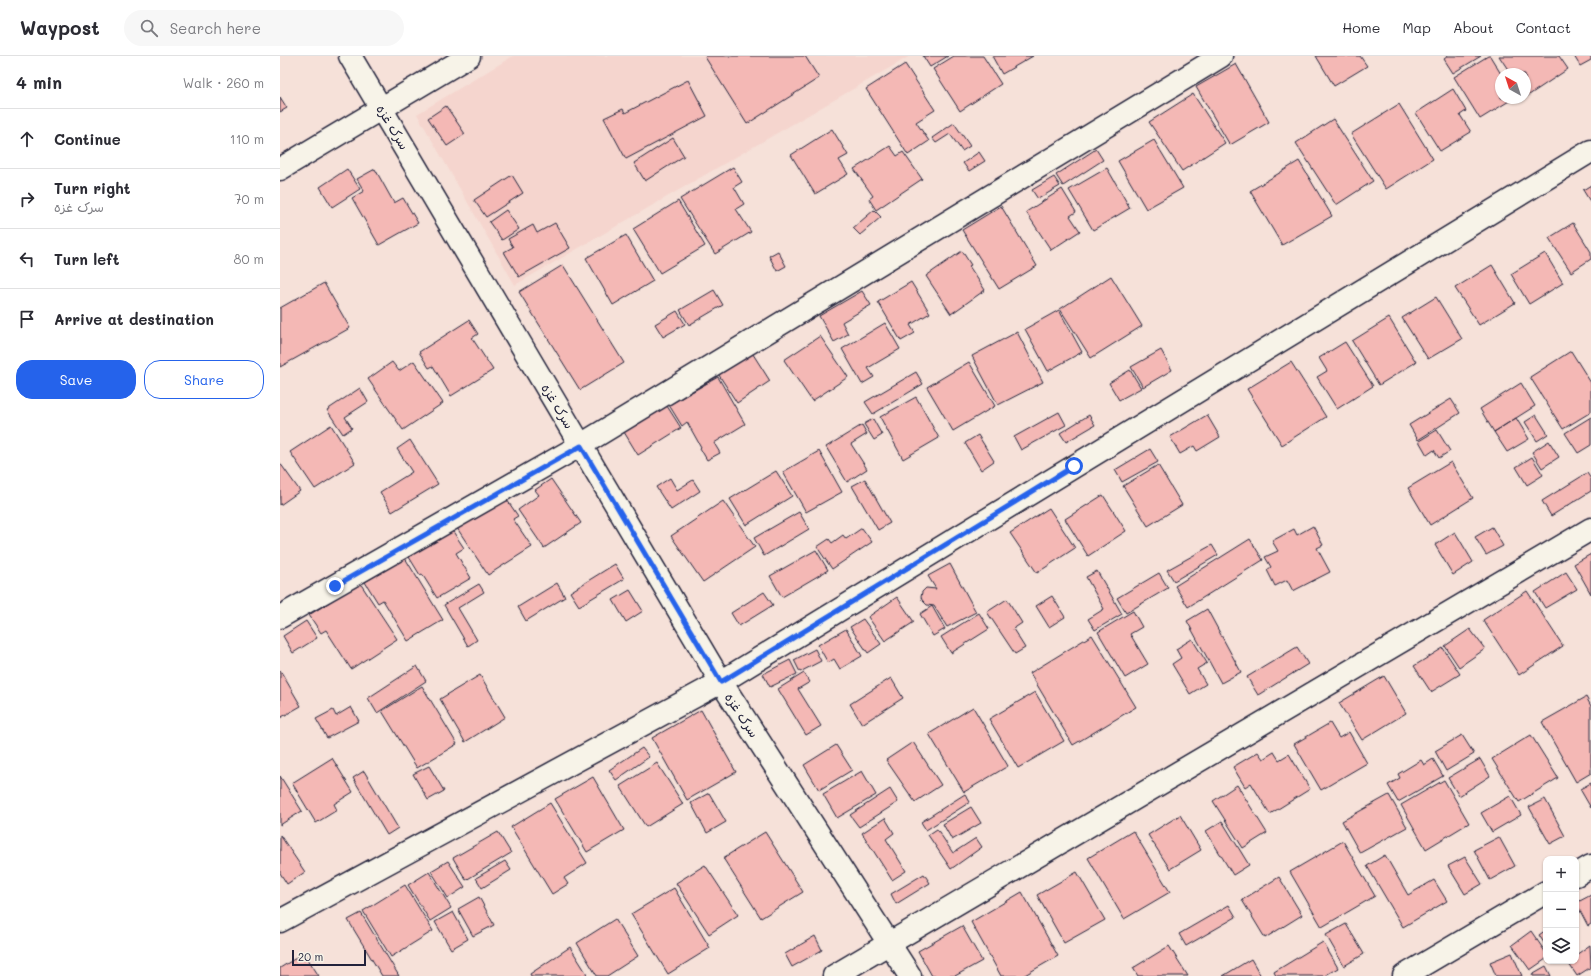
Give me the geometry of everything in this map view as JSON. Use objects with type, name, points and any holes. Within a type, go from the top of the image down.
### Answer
[{"type":"street","name":"سرک غزه","points":[[350,56],[721,682],[910,976]]},
{"type":"street","points":[[280,169],[469,56]]},
{"type":"street","points":[[280,617],[581,446],[1221,56]]},
{"type":"street","points":[[280,921],[721,682],[1591,151]]},
{"type":"street","points":[[834,976],[1591,529]]},
{"type":"street","points":[[1579,873],[1591,866]]},
{"type":"street","points":[[1404,976],[1543,894]]},
{"type":"shaded area","points":[[513,56],[910,56],[515,285],[417,114]]},
{"type":"building","points":[[805,56],[819,78],[747,124],[705,57]]},
{"type":"building","points":[[923,56],[948,56],[930,67]]},
{"type":"building","points":[[954,56],[983,56],[1001,84],[960,111],[933,69]]},
{"type":"building","points":[[992,56],[1033,56],[1002,74]]},
{"type":"building","points":[[1316,56],[1360,56],[1367,66],[1334,86]]},
{"type":"building","points":[[1448,56],[1481,56],[1453,73],[1444,59]]},
{"type":"building","points":[[1490,56],[1497,68],[1495,68],[1495,104],[1504,104],[1480,119],[1454,77]]},
{"type":"building","points":[[1499,56],[1559,56],[1568,69],[1531,94],[1531,68],[1507,68]]},
{"type":"building","points":[[1574,56],[1591,56],[1591,60],[1580,66]]},
{"type":"building","points":[[905,64],[935,110],[916,122],[929,141],[908,155],[866,89]]},
{"type":"building","points":[[1236,64],[1269,122],[1230,145],[1196,87]]},
{"type":"building","points":[[688,80],[707,116],[626,159],[604,118],[623,109],[625,113]]},
{"type":"building","points":[[1453,89],[1466,111],[1460,115],[1471,132],[1440,151],[1416,113]]},
{"type":"building","points":[[1193,94],[1225,143],[1182,171],[1149,122]]},
{"type":"building","points":[[280,97],[287,108],[280,112]]},
{"type":"building","points":[[1399,104],[1433,159],[1386,189],[1351,134]]},
{"type":"building","points":[[446,106],[465,134],[447,146],[428,118]]},
{"type":"building","points":[[1333,119],[1373,181],[1336,205],[1296,143]]},
{"type":"building","points":[[954,123],[970,146],[962,151],[950,134],[936,143],[932,138]]},
{"type":"building","points":[[832,129],[848,155],[839,160],[848,174],[815,194],[791,155]]},
{"type":"building","points":[[673,138],[684,156],[645,181],[634,163]]},
{"type":"building","points":[[1154,140],[1183,188],[1146,209],[1118,161]]},
{"type":"building","points":[[890,146],[897,156],[903,152],[922,179],[876,210],[869,199],[873,196],[854,169]]},
{"type":"building","points":[[1096,149],[1103,160],[1063,186],[1056,175]]},
{"type":"building","points":[[979,152],[985,161],[969,171],[963,163]]},
{"type":"building","points":[[1299,161],[1332,216],[1282,245],[1250,191]]},
{"type":"building","points":[[733,167],[742,182],[734,187],[744,204],[736,209],[751,232],[715,254],[680,199]]},
{"type":"building","points":[[1107,168],[1130,208],[1093,230],[1069,190]]},
{"type":"building","points":[[347,169],[360,189],[332,207],[320,187]]},
{"type":"building","points":[[375,169],[394,203],[403,198],[418,223],[379,245],[352,198],[364,191],[357,179]]},
{"type":"building","points":[[512,175],[523,193],[486,217],[474,200]]},
{"type":"building","points":[[1054,177],[1060,186],[1038,199],[1032,190]]},
{"type":"building","points":[[1591,185],[1591,203],[1583,190]]},
{"type":"building","points":[[1062,189],[1076,212],[1070,216],[1080,231],[1051,250],[1026,212]]},
{"type":"building","points":[[678,201],[705,246],[660,273],[633,229]]},
{"type":"building","points":[[1001,206],[1037,266],[999,289],[962,230]]},
{"type":"building","points":[[506,210],[519,229],[502,240],[489,222]]},
{"type":"building","points":[[874,210],[881,217],[860,235],[853,228]]},
{"type":"building","points":[[555,223],[570,248],[519,277],[504,252],[513,247],[508,239],[533,225],[537,233]]},
{"type":"building","points":[[1573,223],[1591,252],[1591,259],[1571,272],[1549,238]]},
{"type":"building","points":[[626,235],[653,281],[613,305],[586,258]]},
{"type":"building","points":[[778,251],[786,266],[777,271],[769,256]]},
{"type":"building","points":[[962,251],[971,265],[969,266],[985,290],[951,314],[926,276]]},
{"type":"building","points":[[1545,253],[1563,283],[1529,304],[1511,274]]},
{"type":"building","points":[[563,265],[624,363],[580,390],[519,292]]},
{"type":"building","points":[[1492,265],[1515,303],[1479,325],[1455,288]]},
{"type":"building","points":[[1111,276],[1142,326],[1091,358],[1060,309]]},
{"type":"building","points":[[911,282],[930,313],[910,325],[915,333],[901,341],[878,302]]},
{"type":"building","points":[[324,283],[350,328],[280,367],[280,308]]},
{"type":"building","points":[[714,290],[723,305],[689,325],[680,310]]},
{"type":"building","points":[[862,291],[871,305],[842,322],[848,334],[834,342],[819,316]]},
{"type":"building","points":[[1436,297],[1462,339],[1428,359],[1402,318]]},
{"type":"building","points":[[1059,310],[1082,352],[1048,371],[1025,329]]},
{"type":"building","points":[[677,311],[685,324],[663,337],[655,324]]},
{"type":"building","points":[[1389,318],[1416,362],[1379,385],[1352,341]]},
{"type":"building","points":[[469,320],[478,334],[472,338],[493,370],[451,396],[433,366],[429,368],[419,352]]},
{"type":"building","points":[[885,323],[900,349],[868,368],[874,377],[862,384],[842,349]]},
{"type":"building","points":[[1017,332],[1043,382],[998,405],[972,356]]},
{"type":"building","points":[[820,336],[848,377],[812,401],[784,360]]},
{"type":"building","points":[[1345,342],[1373,386],[1337,409],[1317,377],[1327,371],[1319,358]]},
{"type":"building","points":[[1161,350],[1172,370],[1143,387],[1131,367]]},
{"type":"building","points":[[751,351],[770,381],[737,403],[717,372]]},
{"type":"building","points":[[1571,351],[1591,383],[1591,412],[1563,429],[1530,377]]},
{"type":"building","points":[[414,361],[443,403],[403,430],[368,379],[392,362],[399,371]]},
{"type":"building","points":[[969,362],[995,406],[953,431],[927,387]]},
{"type":"building","points":[[1291,362],[1326,417],[1282,445],[1247,389]]},
{"type":"building","points":[[1130,370],[1141,388],[1119,400],[1109,383]]},
{"type":"building","points":[[916,372],[923,384],[873,414],[865,402]]},
{"type":"building","points":[[718,377],[745,424],[714,443],[720,453],[707,460],[687,422],[682,426],[669,405]]},
{"type":"building","points":[[1521,383],[1535,406],[1494,432],[1480,409]]},
{"type":"building","points":[[360,388],[368,402],[345,417],[352,428],[343,434],[327,410]]},
{"type":"building","points":[[916,397],[939,438],[903,459],[880,417]]},
{"type":"building","points":[[1451,399],[1460,413],[1418,440],[1409,425]]},
{"type":"building","points":[[667,406],[681,428],[638,455],[624,432]]},
{"type":"building","points":[[1059,412],[1066,425],[1021,450],[1014,437]]},
{"type":"building","points":[[1089,415],[1095,425],[1066,442],[1060,433]]},
{"type":"building","points":[[1207,415],[1220,437],[1197,451],[1194,446],[1180,454],[1170,437]]},
{"type":"building","points":[[1536,415],[1548,434],[1537,441],[1525,422]]},
{"type":"building","points":[[1591,417],[1591,445],[1578,453],[1565,433]]},
{"type":"building","points":[[1516,418],[1529,439],[1507,452],[1494,432]]},
{"type":"building","points":[[873,419],[882,435],[874,440],[864,424]]},
{"type":"building","points":[[331,425],[355,463],[315,489],[290,452]]},
{"type":"building","points":[[862,425],[867,434],[851,444],[867,469],[847,482],[826,447]]},
{"type":"building","points":[[1437,430],[1450,451],[1439,458],[1434,450],[1427,455],[1419,441]]},
{"type":"building","points":[[978,435],[994,461],[981,470],[965,443]]},
{"type":"building","points":[[410,440],[438,484],[392,512],[380,492],[412,472],[397,449]]},
{"type":"building","points":[[1549,441],[1559,457],[1542,468],[1532,452]]},
{"type":"building","points":[[1150,449],[1158,462],[1122,482],[1115,470]]},
{"type":"building","points":[[819,451],[842,492],[806,512],[783,472]]},
{"type":"building","points":[[1532,457],[1543,475],[1527,485],[1516,467]]},
{"type":"building","points":[[1451,462],[1473,498],[1430,525],[1408,488]]},
{"type":"building","points":[[280,463],[300,491],[280,505]]},
{"type":"building","points":[[1158,465],[1182,505],[1148,526],[1123,486]]},
{"type":"building","points":[[776,471],[792,496],[746,525],[730,499]]},
{"type":"building","points":[[1587,473],[1591,479],[1591,491],[1551,516],[1542,501]]},
{"type":"building","points":[[670,478],[677,490],[693,480],[700,491],[671,510],[656,487]]},
{"type":"building","points":[[551,479],[581,523],[544,548],[518,510],[539,495],[535,490]]},
{"type":"building","points":[[865,479],[890,523],[878,530],[852,486]]},
{"type":"building","points":[[1103,495],[1126,531],[1088,556],[1065,519]]},
{"type":"building","points":[[505,497],[518,516],[513,519],[532,547],[488,575],[457,528]]},
{"type":"building","points":[[723,501],[755,547],[703,582],[671,536]]},
{"type":"building","points":[[1049,508],[1075,548],[1037,573],[1010,533]]},
{"type":"building","points":[[799,512],[809,529],[764,556],[754,538]]},
{"type":"building","points":[[1313,526],[1323,545],[1317,548],[1330,572],[1293,591],[1287,580],[1275,586],[1267,570],[1271,567],[1265,557],[1278,551],[1272,541],[1294,529],[1297,535]]},
{"type":"building","points":[[1492,527],[1503,546],[1486,555],[1475,537]]},
{"type":"building","points":[[862,528],[872,542],[832,569],[817,547],[829,539],[832,543],[843,535],[846,539]]},
{"type":"building","points":[[452,530],[464,548],[456,553],[471,578],[437,598],[409,557]]},
{"type":"building","points":[[1455,532],[1473,562],[1453,575],[1435,545]]},
{"type":"building","points":[[1250,539],[1263,560],[1188,607],[1175,586]]},
{"type":"building","points":[[1212,545],[1218,555],[1174,581],[1167,570]]},
{"type":"building","points":[[816,550],[828,570],[782,597],[770,576]]},
{"type":"building","points":[[1591,554],[1591,594],[1574,564]]},
{"type":"building","points":[[405,558],[443,620],[408,641],[383,600],[378,603],[365,582]]},
{"type":"building","points":[[615,564],[624,579],[579,606],[570,592]]},
{"type":"building","points":[[950,564],[976,612],[947,627],[934,606],[927,605],[921,597],[922,592],[926,588],[936,589],[928,576]]},
{"type":"building","points":[[1097,571],[1122,614],[1095,630],[1088,619],[1104,609],[1086,577]]},
{"type":"building","points":[[1566,572],[1577,589],[1545,608],[1535,592]]},
{"type":"building","points":[[1159,573],[1168,588],[1126,613],[1117,598]]},
{"type":"building","points":[[360,583],[397,639],[351,669],[326,630],[321,633],[309,615]]},
{"type":"building","points":[[557,583],[565,597],[526,621],[518,607]]},
{"type":"building","points":[[479,584],[484,592],[458,608],[477,640],[468,646],[444,605]]},
{"type":"building","points":[[630,590],[643,611],[626,622],[613,600]]},
{"type":"building","points":[[1527,591],[1563,646],[1519,675],[1483,620]]},
{"type":"building","points":[[764,592],[773,605],[739,626],[731,613]]},
{"type":"building","points":[[1052,596],[1065,617],[1049,627],[1036,606]]},
{"type":"building","points":[[897,597],[914,622],[885,641],[868,617]]},
{"type":"building","points":[[1007,599],[1022,623],[1013,629],[1025,648],[1015,654],[987,612]]},
{"type":"building","points":[[932,606],[945,629],[933,636],[920,614]]},
{"type":"building","points":[[1207,609],[1241,672],[1221,683],[1187,621]]},
{"type":"building","points":[[1133,611],[1142,627],[1130,634],[1148,664],[1125,678],[1098,632]]},
{"type":"building","points":[[979,613],[989,629],[951,653],[941,637]]},
{"type":"building","points":[[863,619],[881,644],[868,653],[850,627]]},
{"type":"building","points":[[306,621],[317,638],[293,653],[283,636]]},
{"type":"building","points":[[846,629],[862,656],[840,669],[834,659],[828,663],[818,645]]},
{"type":"building","points":[[1470,629],[1485,649],[1459,667],[1445,646]]},
{"type":"building","points":[[1092,635],[1136,707],[1073,745],[1030,673]]},
{"type":"building","points":[[1192,639],[1207,663],[1197,669],[1206,684],[1190,694],[1172,664],[1181,658],[1176,649]]},
{"type":"building","points":[[1297,647],[1308,664],[1258,695],[1247,677]]},
{"type":"building","points":[[1443,648],[1460,674],[1431,692],[1414,666]]},
{"type":"building","points":[[815,649],[821,661],[800,672],[794,660]]},
{"type":"building","points":[[790,660],[797,674],[770,687],[763,674]]},
{"type":"building","points":[[417,666],[426,681],[377,713],[368,698]]},
{"type":"building","points":[[280,670],[301,706],[280,718]]},
{"type":"building","points":[[804,673],[810,682],[798,689],[821,726],[806,735],[778,689]]},
{"type":"building","points":[[480,675],[505,717],[465,742],[440,699]]},
{"type":"building","points":[[1384,676],[1406,713],[1362,740],[1339,703]]},
{"type":"building","points":[[891,678],[903,698],[862,724],[850,704]]},
{"type":"building","points":[[422,686],[457,744],[417,768],[382,711]]},
{"type":"building","points":[[1035,692],[1064,741],[1018,768],[989,719]]},
{"type":"building","points":[[1586,697],[1591,706],[1591,773],[1576,782],[1542,722]]},
{"type":"building","points":[[351,707],[359,721],[327,738],[316,719],[333,710],[336,716]]},
{"type":"building","points":[[973,707],[1008,766],[964,792],[929,734]]},
{"type":"building","points":[[701,710],[736,772],[687,800],[652,738]]},
{"type":"building","points":[[1330,723],[1339,738],[1349,732],[1367,763],[1321,790],[1294,744]]},
{"type":"building","points":[[1462,735],[1474,754],[1446,771],[1435,751]]},
{"type":"building","points":[[1531,735],[1558,778],[1519,802],[1492,759]]},
{"type":"building","points":[[913,742],[941,785],[915,802],[886,760]]},
{"type":"building","points":[[836,745],[852,770],[819,790],[804,765]]},
{"type":"building","points":[[642,748],[649,757],[616,780],[609,770]]},
{"type":"building","points":[[1258,752],[1263,759],[1274,752],[1279,760],[1289,754],[1310,789],[1270,814],[1251,783],[1245,787],[1233,767]]},
{"type":"building","points":[[332,758],[353,792],[334,804],[337,810],[316,823],[292,783]]},
{"type":"building","points":[[1433,759],[1443,776],[1398,802],[1388,785],[1400,778],[1398,774],[1421,760],[1424,765]]},
{"type":"building","points":[[1480,759],[1490,776],[1459,796],[1448,778]]},
{"type":"building","points":[[657,763],[683,804],[646,827],[620,786]]},
{"type":"building","points":[[429,766],[444,791],[428,800],[413,774]]},
{"type":"building","points":[[364,771],[398,828],[387,835],[353,778]]},
{"type":"building","points":[[862,771],[876,795],[837,818],[823,794]]},
{"type":"building","points":[[280,776],[302,811],[280,825]]},
{"type":"building","points":[[593,777],[624,830],[587,852],[555,799]]},
{"type":"building","points":[[1444,780],[1469,823],[1426,849],[1401,805]]},
{"type":"building","points":[[1591,783],[1591,808],[1580,789]]},
{"type":"building","points":[[1237,785],[1267,833],[1243,848],[1213,801]]},
{"type":"building","points":[[890,789],[898,802],[859,827],[850,815]]},
{"type":"building","points":[[709,793],[726,822],[707,833],[691,803]]},
{"type":"building","points":[[965,794],[970,802],[926,830],[921,822]]},
{"type":"building","points":[[1389,795],[1407,827],[1360,853],[1342,821]]},
{"type":"building","points":[[1510,796],[1521,815],[1492,832],[1481,813]]},
{"type":"building","points":[[1545,799],[1565,836],[1550,844],[1529,807]]},
{"type":"building","points":[[550,803],[587,863],[564,878],[568,884],[552,894],[511,827]]},
{"type":"building","points":[[971,807],[981,823],[952,840],[943,824]]},
{"type":"building","points":[[1180,815],[1201,850],[1170,869],[1148,835]]},
{"type":"building","points":[[885,818],[894,833],[886,839],[906,871],[892,880],[862,833]]},
{"type":"building","points":[[1222,821],[1249,865],[1233,875],[1206,831]]},
{"type":"building","points":[[937,829],[953,853],[976,838],[982,847],[951,869],[928,835]]},
{"type":"building","points":[[1133,831],[1170,892],[1124,919],[1088,858]]},
{"type":"building","points":[[498,832],[511,853],[466,880],[453,858]]},
{"type":"building","points":[[765,832],[803,892],[761,918],[723,858]]},
{"type":"building","points":[[280,835],[305,872],[287,884],[280,873]]},
{"type":"building","points":[[1499,837],[1515,866],[1490,880],[1474,850]]},
{"type":"building","points":[[1343,841],[1375,896],[1322,927],[1290,872]]},
{"type":"building","points":[[1385,855],[1408,895],[1434,880],[1447,901],[1403,927],[1367,866]]},
{"type":"building","points":[[1465,857],[1482,884],[1465,894],[1448,866]]},
{"type":"building","points":[[448,861],[465,887],[448,898],[431,871]]},
{"type":"building","points":[[505,861],[511,870],[482,888],[476,878]]},
{"type":"building","points":[[705,865],[738,915],[709,934],[676,883]]},
{"type":"building","points":[[429,872],[451,908],[430,921],[408,885]]},
{"type":"building","points":[[1077,872],[1105,920],[1064,943],[1037,895]]},
{"type":"building","points":[[924,874],[930,883],[896,904],[891,894]]},
{"type":"building","points":[[1279,877],[1302,915],[1265,938],[1242,900]]},
{"type":"building","points":[[405,885],[433,931],[391,957],[363,911]]},
{"type":"building","points":[[674,888],[710,948],[668,974],[631,914]]},
{"type":"building","points":[[1022,892],[1058,956],[1023,976],[1001,976],[971,922]]},
{"type":"building","points":[[1591,895],[1591,924],[1588,926],[1579,909],[1579,901]]},
{"type":"building","points":[[479,897],[494,925],[473,936],[458,909]]},
{"type":"building","points":[[1229,905],[1236,917],[1186,946],[1179,934]]},
{"type":"building","points":[[453,912],[468,939],[451,949],[435,922]]},
{"type":"building","points":[[361,913],[399,976],[382,976],[348,920]]},
{"type":"building","points":[[615,919],[638,956],[607,976],[597,976],[577,943]]},
{"type":"building","points":[[1346,924],[1364,954],[1344,966],[1326,935]]},
{"type":"building","points":[[962,926],[982,961],[955,976],[932,976],[918,951]]},
{"type":"building","points":[[1531,931],[1543,949],[1543,961],[1530,970],[1512,945]]},
{"type":"building","points":[[1543,932],[1543,941],[1539,935]]},
{"type":"building","points":[[815,936],[822,950],[792,967],[785,954]]},
{"type":"building","points":[[1323,942],[1338,968],[1324,976],[1276,976],[1274,972]]},
{"type":"building","points":[[1590,945],[1591,967],[1577,976],[1569,964],[1579,964],[1579,953]]},
{"type":"building","points":[[1169,946],[1188,976],[1138,976],[1133,968]]},
{"type":"building","points":[[570,947],[587,974],[583,976],[531,976],[530,974]]},
{"type":"building","points":[[304,953],[319,976],[280,976],[280,968]]},
{"type":"building","points":[[1512,953],[1522,976],[1496,976],[1490,962]]},
{"type":"building","points":[[1251,959],[1261,976],[1223,976]]},
{"type":"building","points":[[1546,966],[1551,976],[1533,976],[1532,974]]},
{"type":"route","points":[[335,586],[581,446],[721,682],[1074,466]]}]
